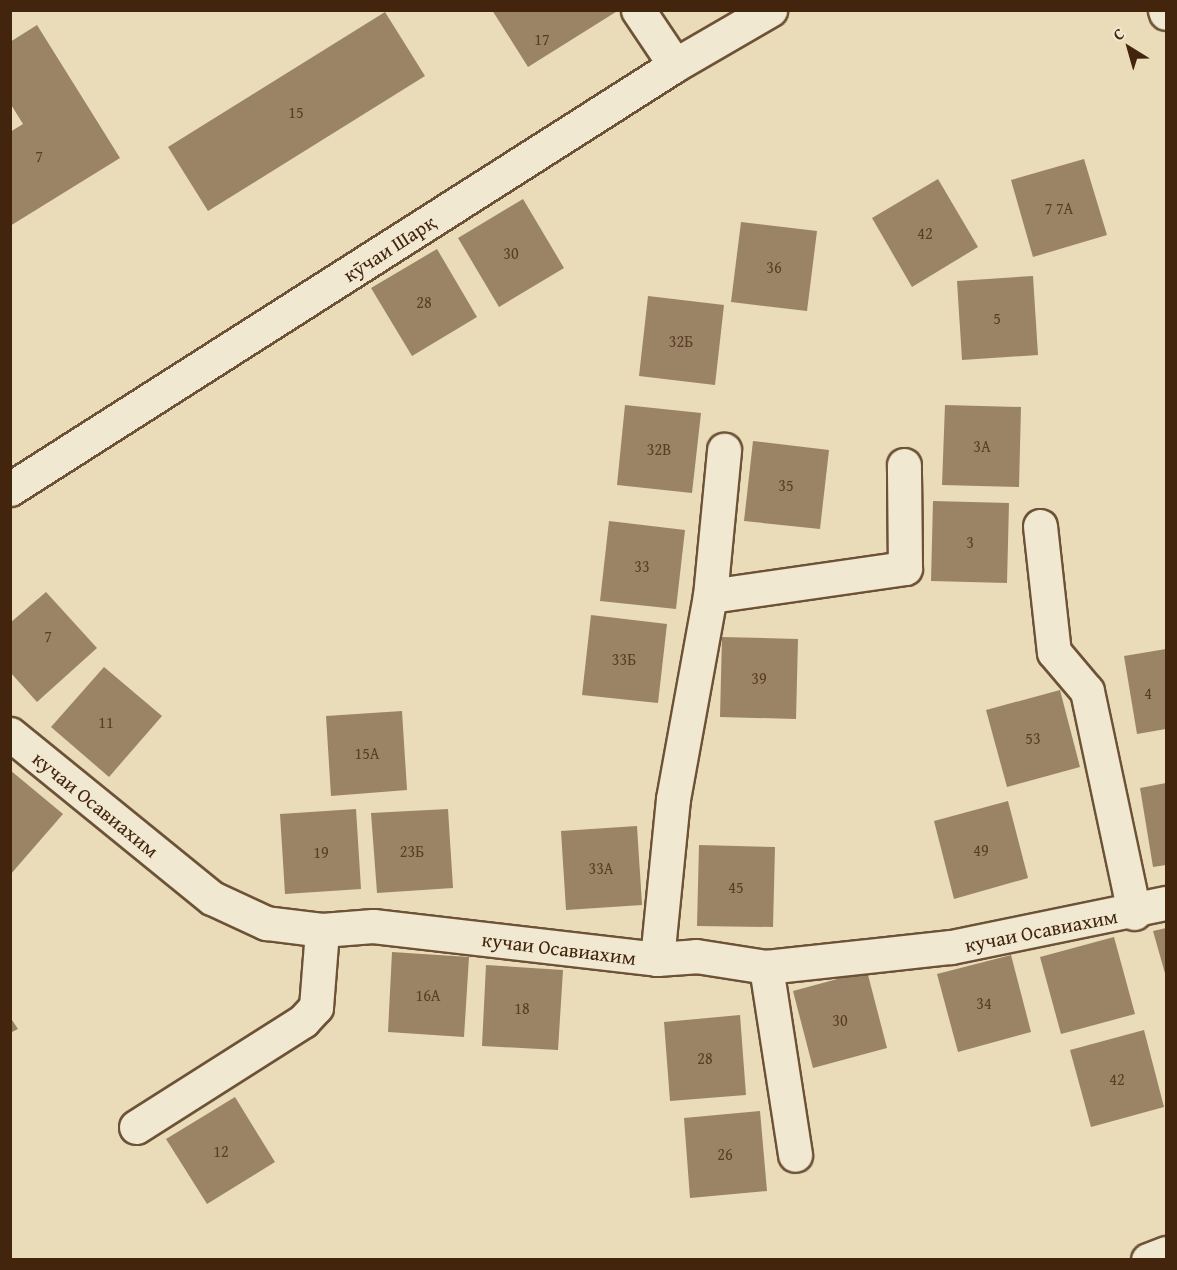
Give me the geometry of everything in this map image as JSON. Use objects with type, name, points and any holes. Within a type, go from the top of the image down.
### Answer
[{"type":"street","points":[[638,10],[675,65]]},
{"type":"street","name":"кӯчаи Шарқ","points":[[10,489],[675,65],[770,10]]},
{"type":"street","points":[[657,959],[673,799],[710,596],[724,450]]},
{"type":"street","points":[[710,596],[905,568],[904,465]]},
{"type":"street","points":[[1040,526],[1054,652],[1087,691],[1134,913]]},
{"type":"street","name":"кучаи Осавиахим","points":[[10,734],[212,898],[266,923],[322,930],[373,926],[657,959],[696,956],[766,967],[951,947],[1134,913],[1167,903]]},
{"type":"street","points":[[136,1127],[303,1022],[316,1007],[322,930]]},
{"type":"street","points":[[766,967],[795,1155]]},
{"type":"street","points":[[1148,1260],[1167,1253]]},
{"type":"building","points":[[492,10],[619,10],[528,67]]},
{"type":"building","points":[[385,12],[425,76],[208,211],[168,147]]},
{"type":"building","points":[[37,25],[120,158],[10,226],[10,132],[23,124],[10,103],[10,42]]},
{"type":"building","points":[[1084,159],[1107,235],[1033,257],[1011,180]]},
{"type":"building","points":[[938,179],[978,247],[912,287],[872,218]]},
{"type":"building","points":[[523,199],[564,268],[499,307],[458,238]]},
{"type":"building","points":[[741,222],[817,231],[807,311],[731,302]]},
{"type":"building","points":[[437,249],[477,317],[412,356],[371,288]]},
{"type":"building","points":[[1033,276],[1038,355],[962,360],[957,281]]},
{"type":"building","points":[[648,296],[724,305],[715,385],[639,376]]},
{"type":"building","points":[[625,405],[701,413],[692,493],[617,485]]},
{"type":"building","points":[[945,405],[1021,407],[1019,487],[942,485]]},
{"type":"building","points":[[753,441],[829,450],[820,529],[744,521]]},
{"type":"building","points":[[933,501],[1009,503],[1007,583],[931,581]]},
{"type":"building","points":[[609,521],[685,530],[676,609],[600,601]]},
{"type":"building","points":[[46,592],[97,648],[37,702],[10,672],[10,623]]},
{"type":"building","points":[[591,615],[667,624],[658,703],[582,695]]},
{"type":"building","points":[[722,637],[798,639],[796,719],[720,717]]},
{"type":"building","points":[[1166,649],[1166,729],[1137,734],[1124,656]]},
{"type":"building","points":[[104,667],[162,716],[109,777],[51,727]]},
{"type":"building","points":[[1060,690],[1080,767],[1007,787],[986,710]]},
{"type":"building","points":[[402,711],[407,790],[331,796],[326,716]]},
{"type":"building","points":[[10,770],[63,814],[10,875]]},
{"type":"building","points":[[1166,783],[1166,865],[1153,867],[1140,788]]},
{"type":"building","points":[[1008,801],[1028,878],[954,899],[934,821]]},
{"type":"building","points":[[356,809],[361,889],[285,894],[280,814]]},
{"type":"building","points":[[448,809],[453,888],[377,893],[371,813]]},
{"type":"building","points":[[637,826],[642,905],[566,910],[561,831]]},
{"type":"building","points":[[699,845],[775,847],[773,927],[697,926]]},
{"type":"building","points":[[1166,928],[1166,977],[1153,931]]},
{"type":"building","points":[[1114,937],[1135,1014],[1061,1034],[1040,957]]},
{"type":"building","points":[[392,952],[469,957],[464,1037],[388,1032]]},
{"type":"building","points":[[1011,955],[1031,1032],[958,1052],[937,974]]},
{"type":"building","points":[[486,965],[563,970],[558,1050],[482,1046]]},
{"type":"building","points":[[867,971],[887,1048],[813,1068],[793,991]]},
{"type":"building","points":[[740,1015],[746,1095],[670,1101],[664,1022]]},
{"type":"building","points":[[10,1017],[18,1029],[10,1033]]},
{"type":"building","points":[[1144,1030],[1164,1107],[1091,1127],[1070,1050]]},
{"type":"building","points":[[235,1097],[275,1162],[207,1204],[166,1139]]},
{"type":"building","points":[[760,1111],[767,1191],[690,1198],[684,1118]]}]
